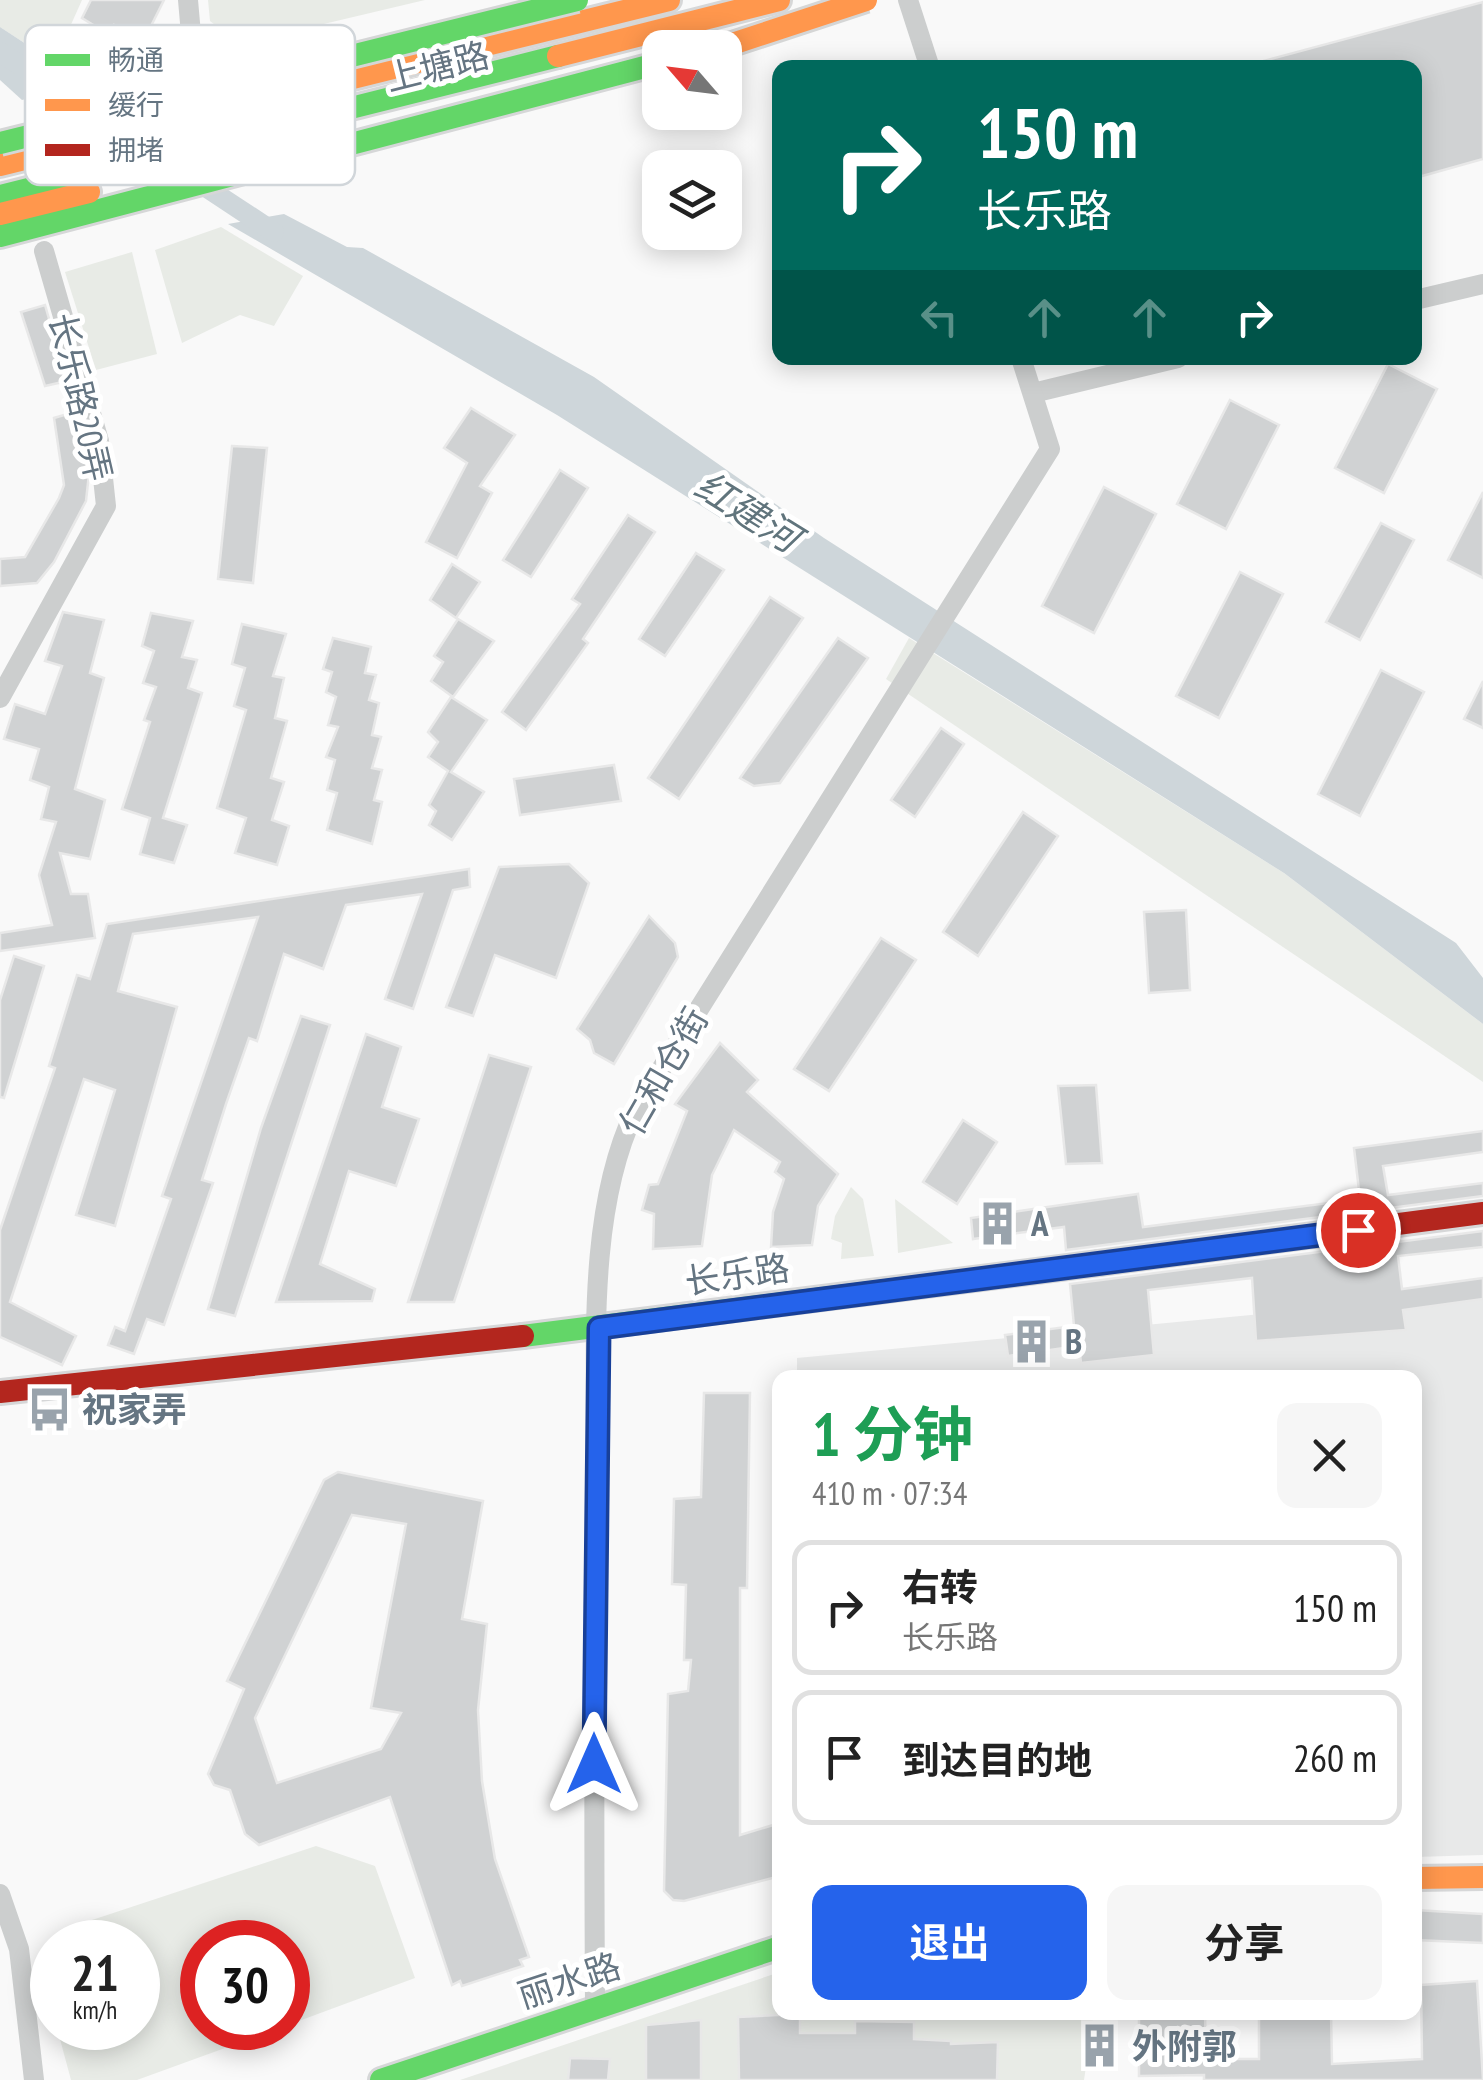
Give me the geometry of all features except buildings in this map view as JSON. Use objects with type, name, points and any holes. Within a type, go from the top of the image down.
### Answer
[{"type":"main road","points":[[355,55],[576,0]]},
{"type":"main road","name":"上塘路","points":[[355,66],[618,0]]},
{"type":"main road","points":[[355,77],[668,0]]},
{"type":"main road","points":[[355,107],[779,0]]},
{"type":"main road","points":[[742,41],[866,0]]},
{"type":"main road","name":"上塘路","points":[[742,31],[886,0]]},
{"type":"main road","name":"上塘路","points":[[355,124],[642,53]]},
{"type":"main road","points":[[355,143],[642,68]]},
{"type":"main road","points":[[0,144],[25,138]]},
{"type":"main road","name":"上塘路","points":[[0,153],[25,147]]},
{"type":"main road","points":[[0,165],[25,159]]},
{"type":"main road","points":[[0,196],[44,185]]},
{"type":"main road","name":"上塘路","points":[[0,214],[115,185]]},
{"type":"main road","points":[[0,236],[195,185]]},
{"type":"main road","name":"长乐路","points":[[0,1392],[599,1328],[1483,1214]]},
{"type":"main road","points":[[1422,1878],[1483,1877]]},
{"type":"main road","name":"丽水路","points":[[381,2080],[772,1950]]},
{"type":"street","points":[[188,0],[190,25]]},
{"type":"street","points":[[908,0],[927,60]]},
{"type":"street","name":"长乐路20弄","points":[[0,698],[106,506],[99,441],[44,251]]},
{"type":"street","points":[[1422,298],[1483,284]]},
{"type":"street","name":"仁和仓街","points":[[594,2007],[599,1328],[604,1206],[628,1125],[1050,449],[1024,365]]},
{"type":"street","points":[[1032,393],[1149,365]]},
{"type":"street","points":[[0,1894],[19,1949],[34,2080]]},
{"type":"shaded area","points":[[0,0],[82,0],[71,25],[25,25],[25,43],[0,27]]},
{"type":"shaded area","points":[[208,0],[425,0],[319,25],[215,25],[210,21]]},
{"type":"shaded area","points":[[221,227],[303,276],[274,326],[240,315],[182,343],[155,250]]},
{"type":"shaded area","points":[[132,252],[157,354],[96,370],[65,272]]},
{"type":"shaded area","points":[[909,638],[1284,873],[1483,1024],[1483,1082],[886,679]]},
{"type":"shaded area","points":[[851,1187],[863,1199],[874,1256],[841,1259],[842,1243],[831,1239],[835,1216]]},
{"type":"shaded area","points":[[895,1199],[953,1243],[898,1253]]},
{"type":"shaded area","points":[[1483,1293],[1483,1855],[1422,1857],[1422,1370],[797,1370],[797,1358]]},
{"type":"shaded area","points":[[316,1846],[375,1866],[415,1978],[310,2017],[310,1920],[180,1920],[180,2050],[220,2050],[137,2080],[71,2080],[63,2050],[160,2050],[160,1920],[92,1920]]},
{"type":"shaded area","points":[[772,1975],[772,2020],[1093,2020],[1084,2080],[460,2080]]},
{"type":"water","points":[[0,27],[25,43],[25,99],[0,80]]},
{"type":"water","points":[[284,214],[347,247],[363,248],[594,377],[824,538],[1456,943],[1483,978],[1483,1024],[1284,873],[557,415],[228,224]]},
{"type":"waterway","name":"红建河","points":[[0,52],[25,69]]},
{"type":"waterway","name":"红建河","points":[[203,185],[274,232]]},
{"type":"traffic: fast","points":[[355,55],[577,0]]},
{"type":"traffic: fast","points":[[355,107],[558,56]]},
{"type":"traffic: fast","points":[[355,143],[642,68]]},
{"type":"traffic: fast","points":[[0,143],[25,137]]},
{"type":"traffic: fast","points":[[0,196],[44,185]]},
{"type":"traffic: fast","points":[[0,236],[195,185]]},
{"type":"traffic: fast","points":[[523,1336],[1099,1263]]},
{"type":"traffic: fast","points":[[381,2080],[772,1950]]},
{"type":"traffic: slow","points":[[355,77],[669,0]]},
{"type":"traffic: slow","points":[[558,56],[779,0]]},
{"type":"traffic: slow","points":[[742,41],[866,0]]},
{"type":"traffic: slow","points":[[0,165],[25,159]]},
{"type":"traffic: slow","points":[[0,214],[89,192]]},
{"type":"traffic: slow","points":[[1422,1878],[1483,1877]]},
{"type":"traffic: jam","points":[[1099,1263],[1483,1213]]},
{"type":"traffic: jam","points":[[0,1392],[523,1336]]},
{"type":"place","name":"A","points":[[998,1223]]},
{"type":"place","name":"B","points":[[1032,1341]]},
{"type":"place","name":"祝家弄","points":[[49,1409]]},
{"type":"place","name":"外附郭","points":[[1099,2046]]},
{"type":"route","points":[[594,1764],[599,1328],[1358,1230]]}]
